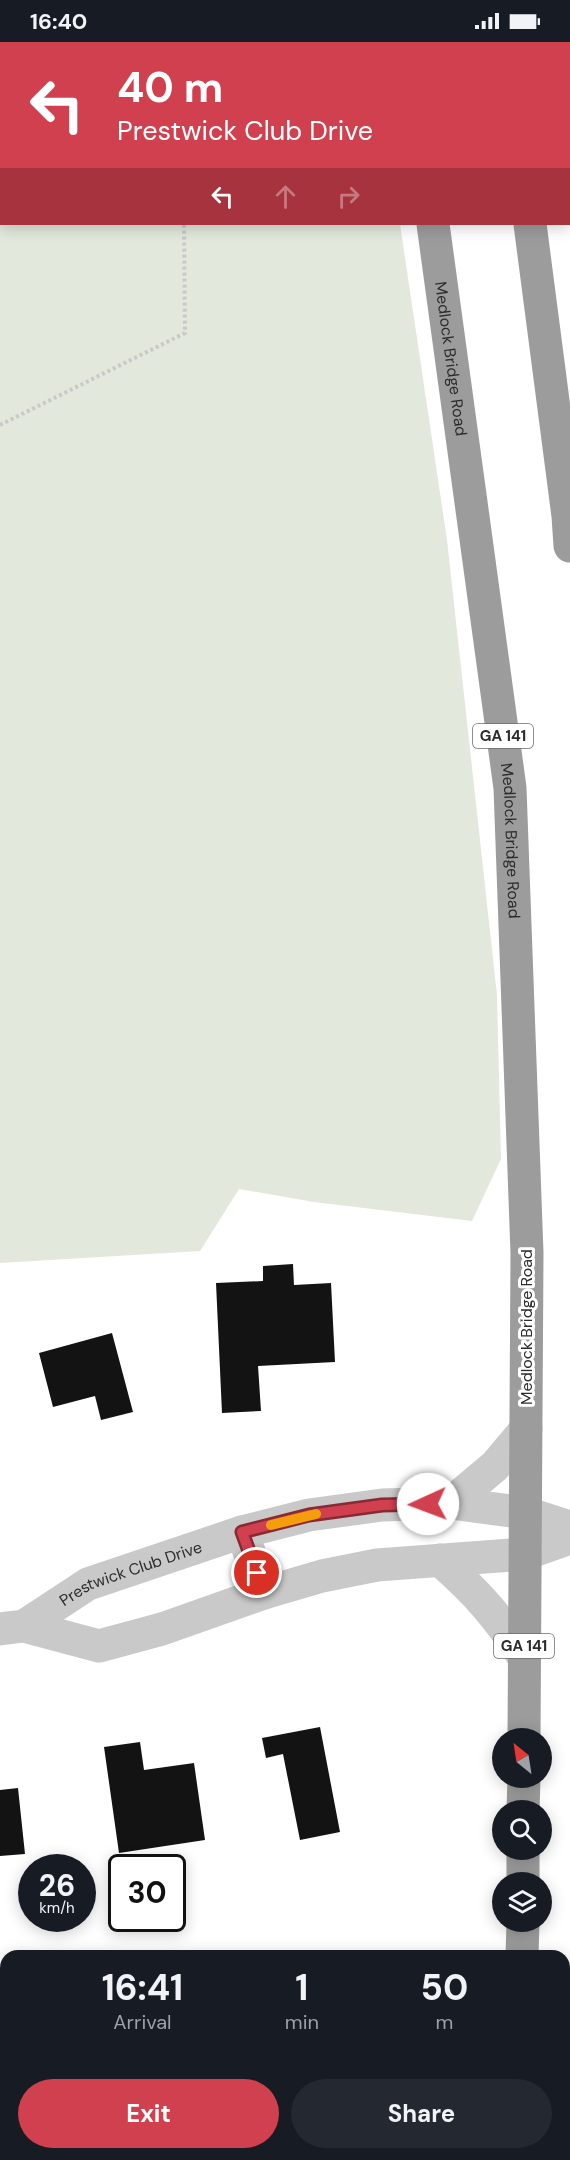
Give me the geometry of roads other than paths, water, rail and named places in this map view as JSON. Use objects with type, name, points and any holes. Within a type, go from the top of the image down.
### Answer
[{"type":"highway","name":"Medlock Bridge Road","points":[[433,225],[510,788],[527,1253],[524,1728]]},
{"type":"highway","points":[[530,225],[570,546]]},
{"type":"highway","points":[[522,1950],[523,1932]]},
{"type":"street","name":"Medlock Bridge Road","points":[[452,1503],[495,1466],[526,1429]]},
{"type":"street","name":"Prestwick Club Drive","points":[[12,1628],[88,1584],[242,1532],[309,1515],[382,1505],[452,1503],[526,1513],[570,1527]]},
{"type":"street","points":[[242,1532],[264,1593]]},
{"type":"street","name":"Prestwick Club Drive","points":[[12,1628],[99,1646],[162,1629],[264,1593],[321,1576],[377,1564],[525,1554],[570,1538]]},
{"type":"street","points":[[440,1560],[486,1603],[504,1625],[524,1658]]}]
